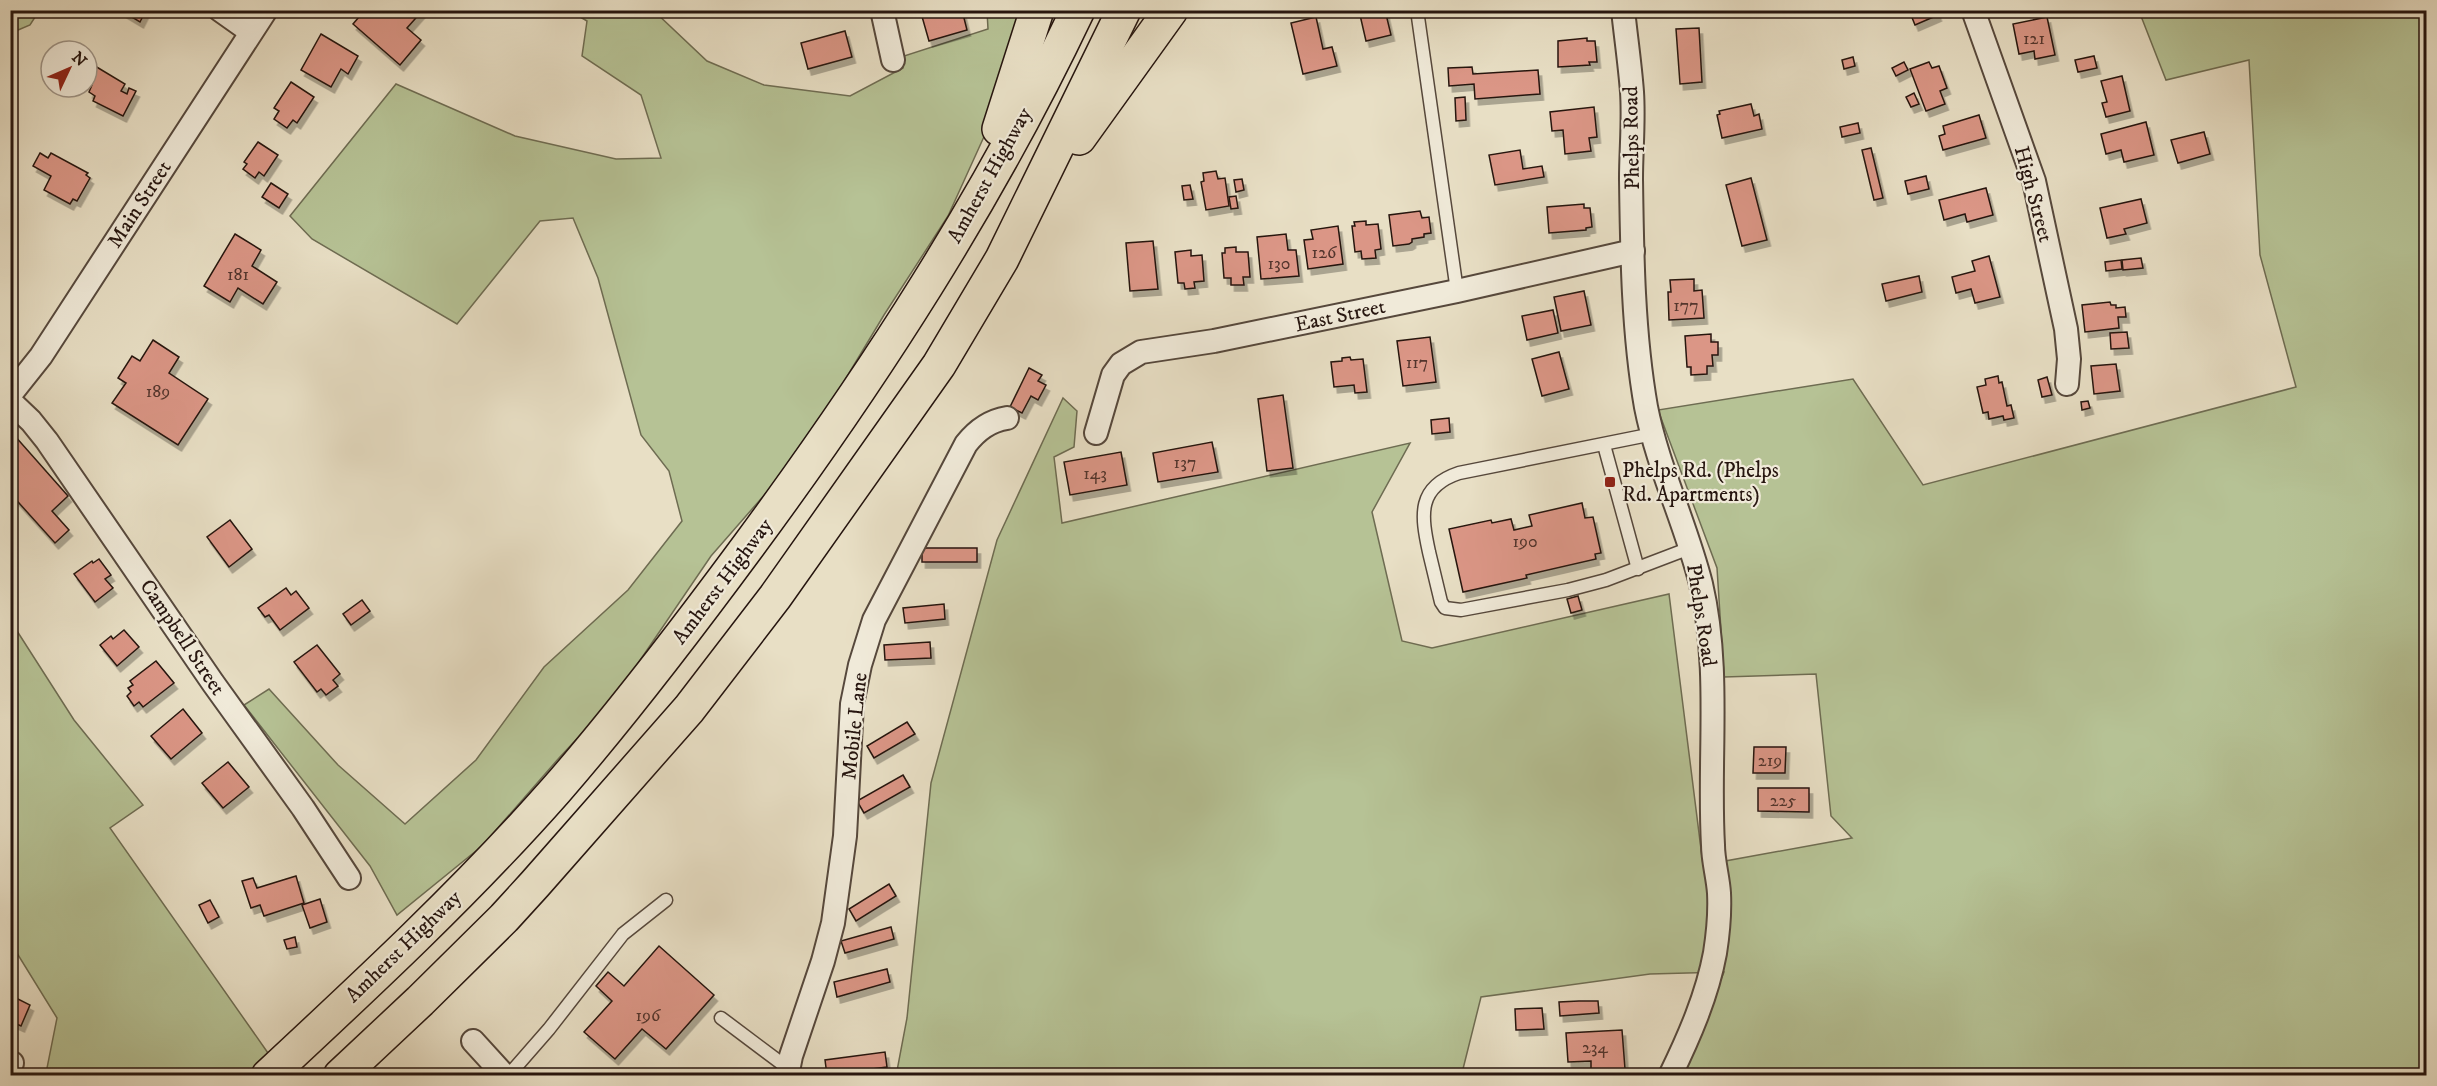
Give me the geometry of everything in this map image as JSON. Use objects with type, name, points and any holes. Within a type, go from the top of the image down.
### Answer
[{"type":"highway","points":[[937,266],[1001,123],[1037,10]]},
{"type":"highway","name":"Amherst Highway","points":[[268,1076],[433,919],[502,848],[599,739],[668,655],[814,458],[899,330],[979,199],[1078,10]]},
{"type":"highway","points":[[1002,259],[1124,10]]},
{"type":"highway","points":[[340,1076],[504,918],[689,709],[775,597],[939,365],[1077,140],[1172,10]]},
{"type":"street","points":[[220,10],[250,32]]},
{"type":"street","name":"Main Street","points":[[10,395],[47,347],[266,10]]},
{"type":"street","points":[[882,10],[893,60]]},
{"type":"street","name":"Phelps Road","points":[[1623,10],[1632,94],[1633,251],[1637,326],[1646,407],[1701,586],[1711,676],[1713,846],[1719,893],[1715,953],[1707,986],[1688,1038],[1670,1076]]},
{"type":"street","name":"High Street","points":[[1973,10],[2034,181],[2067,329],[2069,359],[2067,384]]},
{"type":"street","name":"East Street","points":[[1096,433],[1113,375],[1122,364],[1141,352],[1214,341],[1457,291],[1633,251]]},
{"type":"street","name":"Campbell Street","points":[[10,401],[31,421],[47,441],[213,683],[303,808],[349,878]]},
{"type":"street","name":"Mobile Lane","points":[[788,1072],[790,1056],[824,961],[833,922],[845,836],[852,704],[860,665],[874,620],[966,444],[986,424],[1007,418]]},
{"type":"street","points":[[473,1041],[507,1076]]},
{"type":"lane","points":[[1417,10],[1425,52],[1436,158],[1457,291]]},
{"type":"lane","points":[[1653,434],[1459,473],[1439,482],[1428,497],[1422,513],[1441,602],[1445,608],[1461,610],[1568,590],[1638,569],[1690,548]]},
{"type":"lane","points":[[1604,445],[1638,569]]},
{"type":"lane","points":[[507,1076],[549,1029],[623,934],[666,900]]},
{"type":"lane","points":[[721,1018],[788,1072]]},
{"type":"green space","points":[[11,10],[39,11],[30,25],[11,33]]},
{"type":"green space","points":[[570,11],[654,11],[707,61],[764,85],[850,96],[903,68],[904,56],[988,29],[987,11],[1023,11],[992,119],[948,216],[884,315],[801,453],[711,556],[613,700],[482,846],[397,915],[370,866],[244,705],[269,689],[338,765],[405,824],[476,760],[544,667],[628,590],[682,521],[669,471],[641,435],[598,278],[573,218],[540,221],[457,324],[312,239],[290,216],[396,84],[515,136],[616,159],[661,158],[641,95],[582,56],[587,21]]},
{"type":"green space","points":[[2139,11],[2426,11],[2426,1075],[1682,1075],[1724,972],[1650,974],[1481,997],[1463,1075],[896,1076],[907,1018],[931,783],[997,540],[1063,398],[1077,411],[1074,447],[1054,457],[1062,523],[1410,443],[1372,512],[1402,641],[1432,648],[1669,594],[1703,865],[1852,838],[1831,816],[1816,674],[1724,677],[1717,568],[1658,410],[1853,379],[1923,485],[2296,387],[2260,255],[2249,60],[2166,80]]},
{"type":"green space","points":[[10,620],[74,720],[143,805],[110,828],[268,1053],[247,1075],[51,1075],[47,1068],[57,1018],[15,950],[11,904]]},
{"type":"building","points":[[120,10],[146,10],[140,22]]},
{"type":"building","points":[[365,10],[423,10],[407,28],[421,40],[400,65],[353,24]]},
{"type":"building","points":[[931,10],[962,10],[967,30],[929,41],[921,13]]},
{"type":"building","points":[[1368,10],[1385,10],[1391,35],[1366,41],[1360,15],[1368,13]]},
{"type":"building","points":[[1909,10],[1936,10],[1938,15],[1915,25]]},
{"type":"building","points":[[1316,17],[1323,49],[1332,47],[1337,66],[1303,74],[1291,23]]},
{"type":"building","points":[[2047,17],[2055,55],[2035,59],[2034,51],[2019,54],[2013,24]]},
{"type":"building","points":[[1699,28],[1702,82],[1680,84],[1676,29]]},
{"type":"building","points":[[845,31],[852,57],[808,69],[801,43]]},
{"type":"building","points":[[321,34],[358,56],[348,74],[341,69],[331,87],[301,70]]},
{"type":"building","points":[[1587,38],[1587,41],[1595,41],[1597,62],[1589,62],[1590,65],[1558,67],[1558,41]]},
{"type":"building","points":[[2094,56],[2097,68],[2078,72],[2075,60]]},
{"type":"building","points":[[1853,57],[1855,66],[1844,69],[1842,60]]},
{"type":"building","points":[[1904,62],[1908,70],[1896,76],[1892,68]]},
{"type":"building","points":[[1929,62],[1932,68],[1939,66],[1947,88],[1940,91],[1945,104],[1926,111],[1910,69]]},
{"type":"building","points":[[1472,67],[1473,74],[1538,70],[1540,94],[1475,99],[1474,84],[1449,86],[1448,68]]},
{"type":"building","points":[[99,68],[125,84],[121,91],[127,94],[129,88],[136,91],[123,116],[93,101],[99,99]]},
{"type":"building","points":[[2122,76],[2130,111],[2106,117],[2102,103],[2107,102],[2101,81]]},
{"type":"building","points":[[291,82],[314,97],[297,123],[293,120],[287,128],[274,119],[279,111],[274,108]]},
{"type":"building","points":[[1914,93],[1919,104],[1911,107],[1906,97]]},
{"type":"building","points":[[1465,97],[1466,120],[1456,121],[1455,98]]},
{"type":"building","points":[[1751,104],[1754,116],[1759,114],[1762,129],[1722,138],[1717,115],[1720,114],[1719,111]]},
{"type":"building","points":[[1594,107],[1597,137],[1589,138],[1591,151],[1565,154],[1563,130],[1552,131],[1550,112]]},
{"type":"building","points":[[1979,115],[1986,138],[1943,150],[1939,136],[1945,134],[1943,126]]},
{"type":"building","points":[[2146,122],[2154,155],[2124,162],[2121,150],[2106,154],[2101,134]]},
{"type":"building","points":[[1858,123],[1860,133],[1842,137],[1840,127]]},
{"type":"building","points":[[2204,132],[2210,154],[2178,163],[2171,140]]},
{"type":"building","points":[[258,142],[278,155],[264,176],[259,172],[255,178],[243,169],[247,164],[244,162]]},
{"type":"building","points":[[1871,148],[1883,198],[1874,200],[1862,150]]},
{"type":"building","points":[[1520,150],[1523,169],[1542,166],[1544,177],[1495,185],[1489,155]]},
{"type":"building","points":[[40,153],[48,158],[51,153],[88,173],[86,175],[90,178],[77,201],[73,199],[70,204],[44,190],[51,176],[33,166]]},
{"type":"building","points":[[1216,171],[1218,179],[1225,178],[1229,206],[1206,210],[1201,182],[1204,181],[1203,173]]},
{"type":"building","points":[[1926,176],[1929,189],[1908,194],[1905,181]]},
{"type":"building","points":[[1751,178],[1767,240],[1742,246],[1726,185]]},
{"type":"building","points":[[1242,179],[1244,190],[1236,192],[1234,180]]},
{"type":"building","points":[[271,183],[288,194],[279,208],[262,197]]},
{"type":"building","points":[[1190,185],[1193,199],[1184,200],[1182,186]]},
{"type":"building","points":[[1986,188],[1993,215],[1967,222],[1965,214],[1944,220],[1939,200]]},
{"type":"building","points":[[1236,196],[1238,208],[1231,209],[1229,197]]},
{"type":"building","points":[[2141,199],[2147,223],[2124,229],[2126,234],[2107,238],[2100,208]]},
{"type":"building","points":[[1584,204],[1584,208],[1590,208],[1592,227],[1586,230],[1549,233],[1547,207]]},
{"type":"building","points":[[1420,211],[1422,218],[1429,217],[1431,233],[1412,239],[1409,244],[1393,246],[1389,215]]},
{"type":"building","points":[[1366,221],[1366,225],[1378,224],[1381,249],[1375,250],[1376,258],[1362,259],[1361,251],[1355,252],[1352,226],[1355,226],[1354,222]]},
{"type":"building","points":[[1338,226],[1343,264],[1308,269],[1304,240],[1313,239],[1311,230]]},
{"type":"building","points":[[235,234],[261,250],[252,266],[277,282],[263,304],[238,288],[230,302],[204,286]]},
{"type":"building","points":[[1286,234],[1288,250],[1296,250],[1299,276],[1261,279],[1257,237]]},
{"type":"building","points":[[1153,241],[1158,289],[1130,291],[1126,243]]},
{"type":"building","points":[[1236,247],[1236,252],[1248,252],[1250,277],[1243,277],[1244,285],[1231,285],[1231,278],[1224,278],[1222,253],[1225,253],[1225,248]]},
{"type":"building","points":[[1191,250],[1191,256],[1202,255],[1204,281],[1194,282],[1195,288],[1185,289],[1184,283],[1178,283],[1175,252]]},
{"type":"building","points":[[1989,256],[2000,297],[1975,303],[1971,289],[1956,293],[1952,277],[1975,271],[1972,261]]},
{"type":"building","points":[[2141,258],[2143,268],[2123,270],[2122,260]]},
{"type":"building","points":[[2121,260],[2122,269],[2106,271],[2105,262]]},
{"type":"building","points":[[1919,276],[1922,292],[1886,301],[1882,284]]},
{"type":"building","points":[[1694,279],[1694,291],[1702,290],[1704,318],[1669,320],[1670,280]]},
{"type":"building","points":[[1584,291],[1591,325],[1561,331],[1554,297]]},
{"type":"building","points":[[2110,302],[2111,305],[2116,305],[2116,308],[2125,307],[2126,317],[2118,317],[2119,328],[2085,332],[2082,305]]},
{"type":"building","points":[[1553,310],[1558,333],[1527,340],[1522,316]]},
{"type":"building","points":[[2127,332],[2129,348],[2111,349],[2110,333]]},
{"type":"building","points":[[1711,334],[1711,342],[1718,342],[1718,355],[1712,355],[1713,366],[1707,366],[1707,374],[1691,375],[1691,367],[1687,367],[1685,336]]},
{"type":"building","points":[[1430,337],[1436,382],[1403,386],[1397,341]]},
{"type":"building","points":[[153,340],[179,357],[169,373],[208,399],[178,445],[112,403],[126,383],[118,378],[132,356],[140,361]]},
{"type":"building","points":[[1559,352],[1569,389],[1542,396],[1532,359]]},
{"type":"building","points":[[1350,357],[1351,360],[1363,359],[1367,392],[1355,393],[1354,385],[1334,387],[1331,362],[1342,361],[1342,358]]},
{"type":"building","points":[[2116,364],[2120,391],[2094,394],[2091,366]]},
{"type":"building","points":[[1029,368],[1042,375],[1038,381],[1046,385],[1038,400],[1031,396],[1022,413],[1010,407]]},
{"type":"building","points":[[1998,376],[1999,383],[2002,382],[2007,406],[2011,405],[2014,418],[2004,420],[2003,416],[1989,419],[1988,412],[1983,413],[1977,387],[1986,385],[1985,379]]},
{"type":"building","points":[[2047,377],[2052,395],[2042,397],[2038,380]]},
{"type":"building","points":[[1283,395],[1293,468],[1267,471],[1258,399]]},
{"type":"building","points":[[2088,401],[2090,408],[2082,410],[2081,402]]},
{"type":"building","points":[[1449,418],[1450,432],[1432,434],[1431,420]]},
{"type":"building","points":[[14,435],[68,496],[52,511],[69,530],[55,543],[10,493],[10,438]]},
{"type":"building","points":[[1212,442],[1218,472],[1158,482],[1153,453]]},
{"type":"building","points":[[1121,452],[1127,485],[1070,495],[1064,462]]},
{"type":"building","points":[[1582,503],[1585,518],[1593,517],[1601,553],[1595,554],[1596,559],[1526,575],[1527,578],[1463,592],[1449,529],[1491,520],[1492,523],[1511,519],[1514,530],[1532,526],[1529,515]]},
{"type":"building","points":[[230,520],[252,549],[229,567],[207,537]]},
{"type":"building","points":[[922,548],[977,548],[977,562],[922,562]]},
{"type":"building","points":[[99,559],[111,575],[105,579],[113,588],[95,602],[74,574],[92,561],[93,563]]},
{"type":"building","points":[[286,588],[291,595],[296,591],[309,608],[280,630],[269,615],[265,617],[258,608]]},
{"type":"building","points":[[1578,596],[1582,610],[1571,613],[1567,599]]},
{"type":"building","points":[[362,600],[370,611],[351,625],[343,614]]},
{"type":"building","points":[[944,604],[945,619],[905,623],[903,608]]},
{"type":"building","points":[[124,630],[139,647],[117,666],[100,645],[111,636],[113,639]]},
{"type":"building","points":[[930,642],[931,658],[885,660],[884,645]]},
{"type":"building","points":[[317,645],[340,674],[333,680],[338,686],[326,695],[321,689],[317,692],[294,662]]},
{"type":"building","points":[[156,661],[174,683],[143,707],[139,702],[134,706],[127,696],[131,692],[128,688],[133,685],[130,681]]},
{"type":"building","points":[[183,709],[202,733],[171,759],[151,736]]},
{"type":"building","points":[[907,722],[915,734],[874,758],[867,746]]},
{"type":"building","points":[[1754,747],[1786,747],[1785,773],[1753,773]]},
{"type":"building","points":[[228,762],[249,787],[223,808],[202,783]]},
{"type":"building","points":[[903,775],[910,787],[864,813],[857,801]]},
{"type":"building","points":[[1758,788],[1809,788],[1809,812],[1758,811]]},
{"type":"building","points":[[296,876],[304,903],[264,916],[260,905],[251,908],[242,881],[253,878],[257,888]]},
{"type":"building","points":[[889,884],[896,896],[856,921],[849,909]]},
{"type":"building","points":[[320,899],[327,922],[310,928],[302,905]]},
{"type":"building","points":[[210,900],[219,917],[208,923],[199,905]]},
{"type":"building","points":[[891,927],[894,939],[845,953],[841,941]]},
{"type":"building","points":[[295,937],[297,947],[287,949],[284,940]]},
{"type":"building","points":[[659,946],[714,995],[666,1049],[642,1029],[615,1059],[584,1032],[612,1001],[596,986],[608,972],[624,986]]},
{"type":"building","points":[[887,969],[890,982],[837,997],[834,982]]},
{"type":"building","points":[[10,995],[30,1005],[21,1026],[10,1021]]},
{"type":"building","points":[[1598,1001],[1599,1013],[1560,1016],[1559,1002]]},
{"type":"building","points":[[1542,1008],[1544,1029],[1516,1030],[1515,1009]]},
{"type":"building","points":[[1622,1030],[1625,1069],[1591,1071],[1591,1061],[1568,1062],[1566,1033]]},
{"type":"building","points":[[885,1052],[887,1067],[827,1075],[825,1060]]},
{"type":"place","name":"Phelps Rd. (Phelps Rd. Apartments)","points":[[1610,482]]}]
